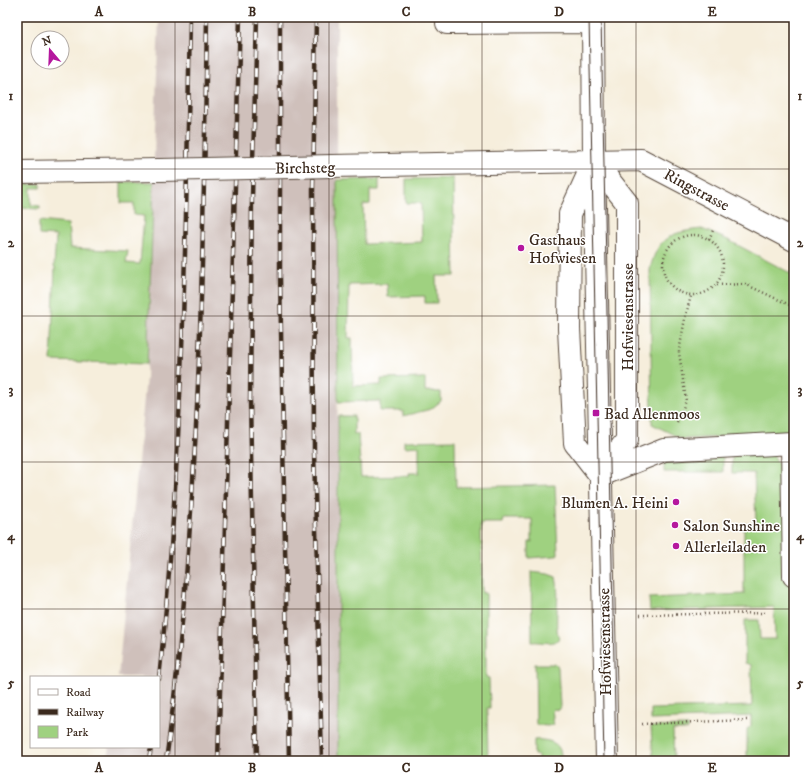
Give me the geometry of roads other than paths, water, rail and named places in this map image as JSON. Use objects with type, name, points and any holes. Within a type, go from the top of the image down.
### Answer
[{"type":"street","points":[[447,17],[447,23],[593,19],[594,161],[570,214],[569,329],[575,443],[600,475],[664,450],[792,443],[794,576]]},
{"type":"street","name":"Ringstrasse","points":[[594,161],[641,160],[794,240]]},
{"type":"street","name":"Birchsteg","points":[[17,172],[594,161]]},
{"type":"street","name":"Hofwiesenstrasse","points":[[594,161],[627,203],[627,440],[600,475],[607,761]]},
{"type":"tram line","points":[[589,17],[604,761]]},
{"type":"tram line","points":[[601,17],[616,761]]},
{"type":"railway","points":[[159,676],[173,514],[182,348],[190,17]]},
{"type":"railway","points":[[166,761],[177,669],[193,483],[198,390],[204,203],[207,17]]},
{"type":"railway","points":[[218,761],[240,17]]},
{"type":"railway","points":[[257,17],[252,197],[250,401],[257,761]]},
{"type":"railway","points":[[280,17],[280,277],[289,761]]},
{"type":"railway","points":[[316,17],[313,191],[314,451],[322,761]]},
{"type":"railway","points":[[149,761],[151,748]]},
{"type":"place","name":"Gasthaus Hofwiesen","points":[[521,248]]},
{"type":"place","name":"Bad Allenmoos","points":[[596,413]]},
{"type":"place","name":"Blumen A. Heini","points":[[676,502]]},
{"type":"place","name":"Salon Sunshine","points":[[675,525]]},
{"type":"place","name":"Allerleiladen","points":[[676,546]]}]
